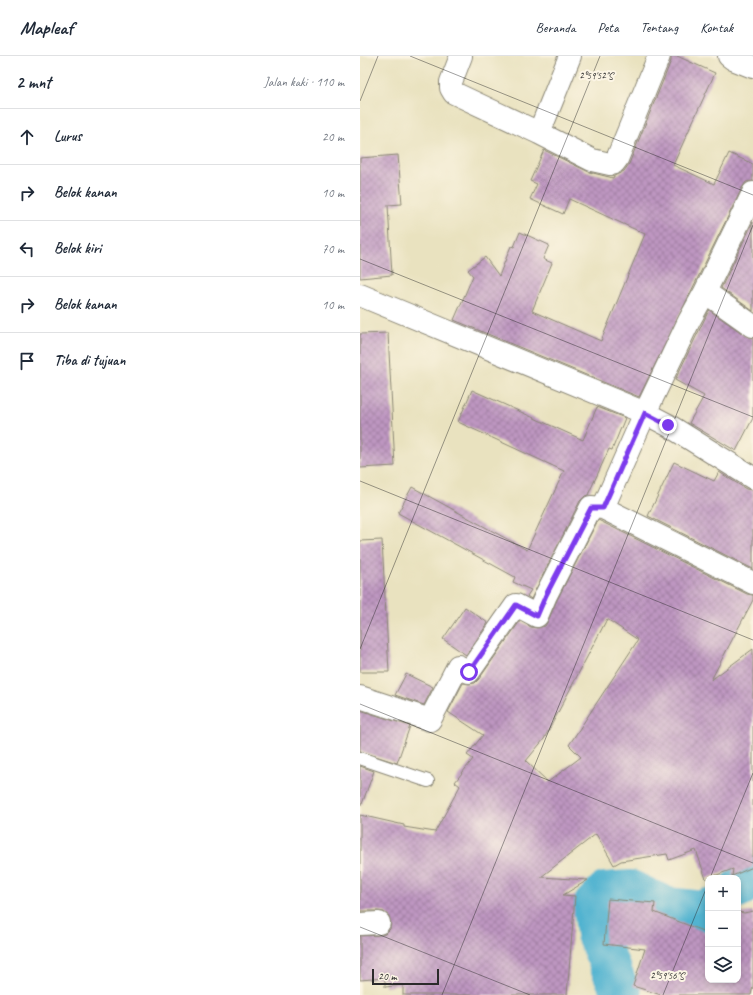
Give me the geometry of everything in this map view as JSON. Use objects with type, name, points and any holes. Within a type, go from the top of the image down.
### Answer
[{"type":"street","points":[[462,56],[451,82],[451,88],[454,93],[592,160],[610,164],[614,163],[617,159],[659,56]]},
{"type":"street","points":[[539,133],[570,56]]},
{"type":"street","points":[[729,56],[732,59],[753,67]]},
{"type":"street","points":[[603,508],[645,413],[753,193]]},
{"type":"street","points":[[705,292],[753,326]]},
{"type":"street","points":[[360,295],[645,413],[668,425],[753,478]]},
{"type":"street","points":[[360,697],[430,720],[458,666],[469,672],[516,605],[537,616],[546,595],[591,508],[603,508],[753,583]]},
{"type":"lane","points":[[360,758],[428,781]]},
{"type":"building","points":[[671,56],[677,56],[715,73],[673,165],[714,184],[729,153],[753,164],[753,181],[746,182],[742,188],[639,397],[454,320],[473,276],[468,270],[485,257],[499,276],[511,246],[514,247],[520,232],[549,245],[543,259],[552,263],[532,311],[601,341],[645,234],[569,199],[563,214],[530,199],[537,184],[530,181],[544,150],[589,172],[613,178],[624,171],[629,164],[671,61]]},
{"type":"building","points":[[398,155],[402,204],[388,205],[392,275],[360,278],[360,158]]},
{"type":"building","points":[[753,222],[753,311],[721,288]]},
{"type":"building","points":[[709,310],[746,336],[753,338],[753,418],[736,451],[689,423],[704,396],[675,380]]},
{"type":"building","points":[[388,333],[395,466],[360,468],[360,334]]},
{"type":"building","points":[[472,390],[583,440],[597,407],[625,418],[612,450],[609,449],[588,495],[580,501],[531,599],[527,596],[531,590],[513,582],[515,577],[398,513],[412,487],[527,550],[564,471],[458,422]]},
{"type":"building","points":[[674,462],[714,481],[719,472],[746,489],[753,490],[753,569],[648,516]]},
{"type":"building","points":[[598,520],[747,594],[753,595],[753,600],[711,680],[753,649],[753,867],[734,875],[732,875],[733,869],[717,875],[705,876],[696,850],[669,860],[667,854],[621,861],[614,865],[596,834],[541,877],[588,880],[563,895],[575,896],[567,995],[403,995],[403,985],[385,987],[385,978],[360,980],[360,936],[385,934],[390,929],[391,923],[389,916],[384,912],[360,911],[360,815],[404,825],[404,827],[435,832],[460,786],[455,782],[473,759],[467,755],[483,735],[448,712],[463,683],[475,683],[479,679],[520,621],[531,627],[537,628],[545,626],[557,600]],"holes":[[[607,619],[638,640],[569,745],[581,757],[548,782],[526,761],[544,739]]]},
{"type":"building","points":[[382,540],[389,672],[360,672],[360,541]]},
{"type":"building","points":[[465,607],[488,623],[466,655],[443,639]]},
{"type":"building","points":[[406,674],[433,687],[424,705],[395,695]]},
{"type":"building","points":[[360,710],[410,726],[397,763],[360,751]]},
{"type":"building","points":[[360,766],[374,771],[362,804],[360,804]]},
{"type":"building","points":[[608,899],[655,903],[654,912],[705,932],[705,983],[741,983],[741,912],[753,911],[753,986],[751,995],[661,995],[633,986],[645,949],[604,944]]},
{"type":"waterway","points":[[741,886],[753,876]]},
{"type":"waterway","points":[[622,995],[596,934],[593,905],[605,892],[631,890],[667,907],[705,910]]},
{"type":"route","points":[[469,672],[516,605],[537,616],[546,595],[591,508],[603,508],[645,413],[668,425]]}]
